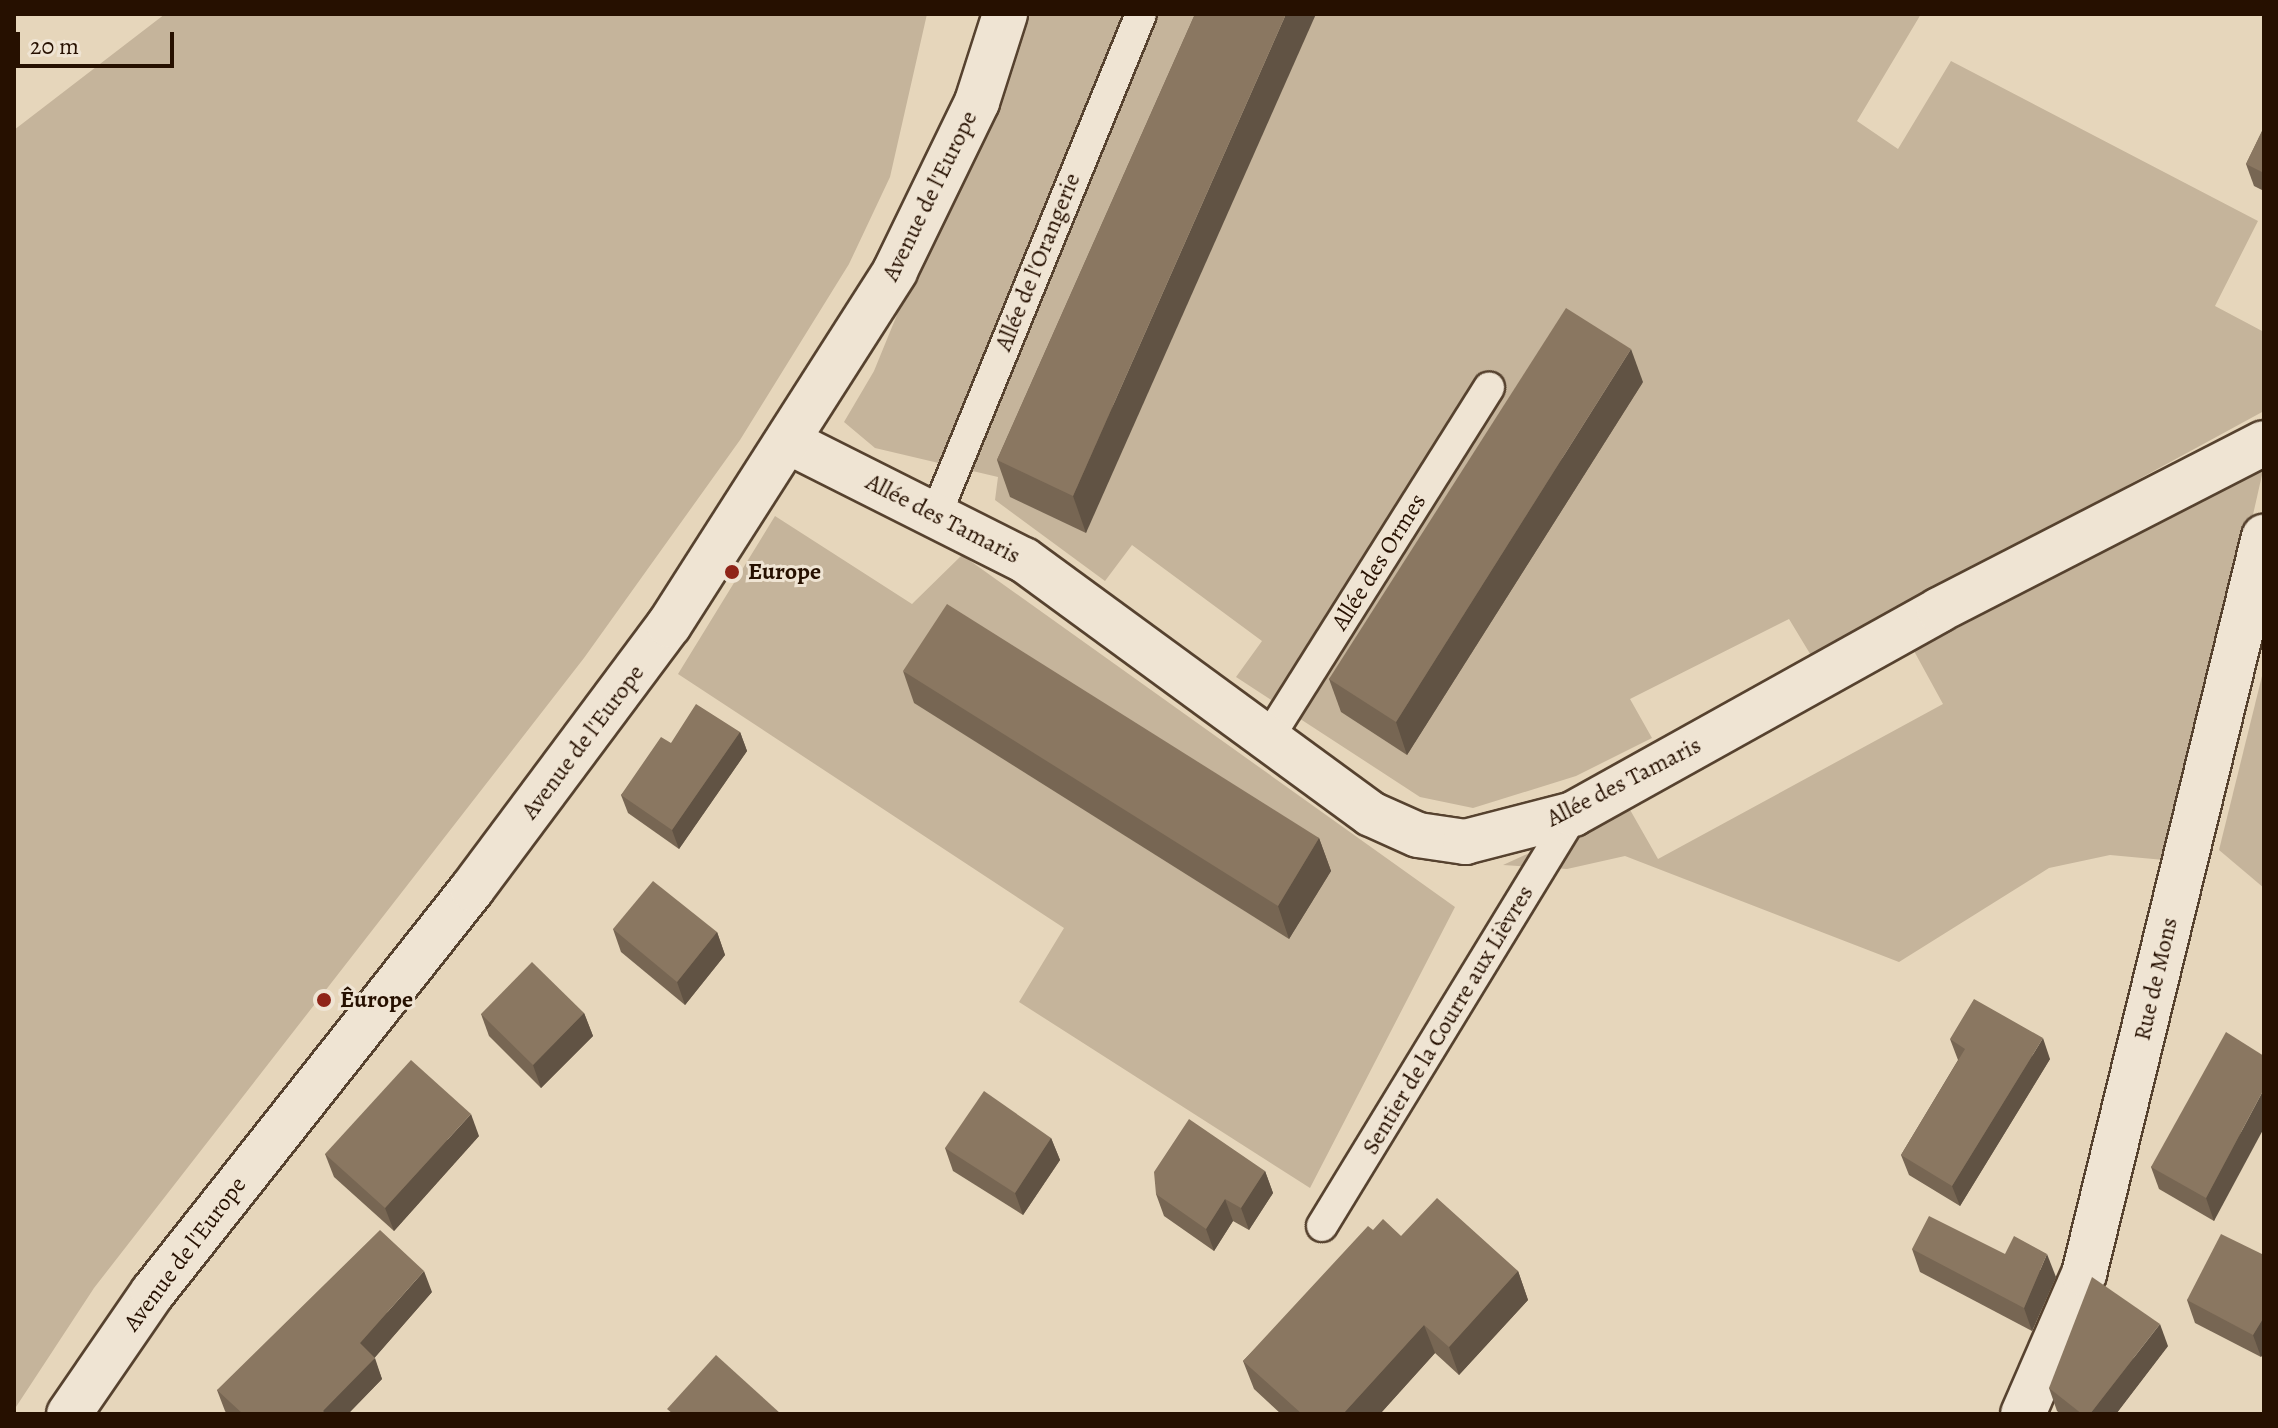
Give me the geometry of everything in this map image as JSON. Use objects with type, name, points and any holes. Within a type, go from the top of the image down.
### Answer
[{"type":"street","name":"Avenue de l'Europe","points":[[69,1414],[153,1292],[628,684],[789,442],[922,221],[977,102],[1005,14]]},
{"type":"street","name":"Allée des Tamaris","points":[[789,442],[937,512],[1024,560],[1371,814],[1427,838],[1483,841],[1573,814],[1939,610],[2264,443]]},
{"type":"street","name":"Rue de Mons","points":[[2023,1414],[2084,1274],[2264,537]]},
{"type":"lane","name":"Allée de l'Orangerie","points":[[937,512],[1141,14]]},
{"type":"lane","name":"Allée des Ormes","points":[[1269,737],[1489,388]]},
{"type":"lane","name":"Sentier de la Courre aux Lièvres","points":[[1322,1226],[1573,814]]},
{"type":"shaded area","points":[[165,14],[927,14],[890,177],[849,264],[740,440],[584,658],[94,1288],[14,1410],[14,130]]},
{"type":"shaded area","points":[[1020,14],[1921,14],[1857,121],[1898,149],[1951,61],[2258,221],[2215,306],[2264,332],[2264,411],[1812,657],[1789,619],[1630,699],[1652,738],[1576,776],[1473,808],[1420,797],[1236,677],[1262,641],[1132,545],[1105,581],[995,500],[998,477],[875,448],[844,422],[874,371]]},
{"type":"shaded area","points":[[2264,466],[2175,861],[2110,855],[2049,868],[1899,962],[1625,856],[1567,869],[1503,865],[1629,808],[1658,859],[1943,704],[1914,651]]},
{"type":"shaded area","points":[[775,516],[912,604],[962,555],[1455,907],[1310,1188],[1019,1002],[1064,928],[678,674]]},
{"type":"shaded area","points":[[2264,668],[2264,888],[2219,850]]},
{"type":"building","points":[[1195,14],[1286,14],[1073,496],[997,460]]},
{"type":"building","points":[[2264,127],[2264,173],[2246,164]]},
{"type":"building","points":[[1566,308],[1631,349],[1396,722],[1329,679]]},
{"type":"building","points":[[947,604],[1319,838],[1278,906],[903,671]]},
{"type":"building","points":[[696,704],[740,732],[672,830],[621,795],[661,737],[671,743]]},
{"type":"building","points":[[653,881],[717,932],[677,982],[613,929]]},
{"type":"building","points":[[532,962],[584,1013],[533,1065],[481,1014]]},
{"type":"building","points":[[1974,999],[2043,1038],[1952,1186],[1901,1155],[1965,1049],[1950,1039]]},
{"type":"building","points":[[2226,1032],[2264,1056],[2264,1089],[2206,1198],[2151,1167]]},
{"type":"building","points":[[411,1060],[471,1114],[385,1208],[325,1154]]},
{"type":"building","points":[[984,1091],[1051,1138],[1015,1193],[945,1148]]},
{"type":"building","points":[[1189,1119],[1265,1171],[1241,1208],[1225,1199],[1206,1229],[1156,1194],[1154,1172]]},
{"type":"building","points":[[1437,1198],[1518,1271],[1449,1347],[1424,1325],[1343,1414],[1302,1414],[1243,1361],[1368,1226],[1373,1230],[1383,1219],[1401,1236]]},
{"type":"building","points":[[1929,1216],[2005,1254],[2014,1236],[2047,1254],[2024,1308],[1912,1249]]},
{"type":"building","points":[[380,1230],[424,1271],[360,1343],[375,1358],[323,1411],[326,1414],[243,1414],[217,1390]]},
{"type":"building","points":[[2221,1234],[2264,1255],[2264,1317],[2253,1335],[2187,1300]]},
{"type":"building","points":[[2092,1277],[2160,1324],[2090,1414],[2082,1414],[2049,1388]]},
{"type":"building","points":[[716,1355],[781,1414],[673,1414],[667,1409]]},
{"type":"place","name":"Europe","points":[[732,572]]},
{"type":"place","name":"Êurope","points":[[324,1000]]}]
